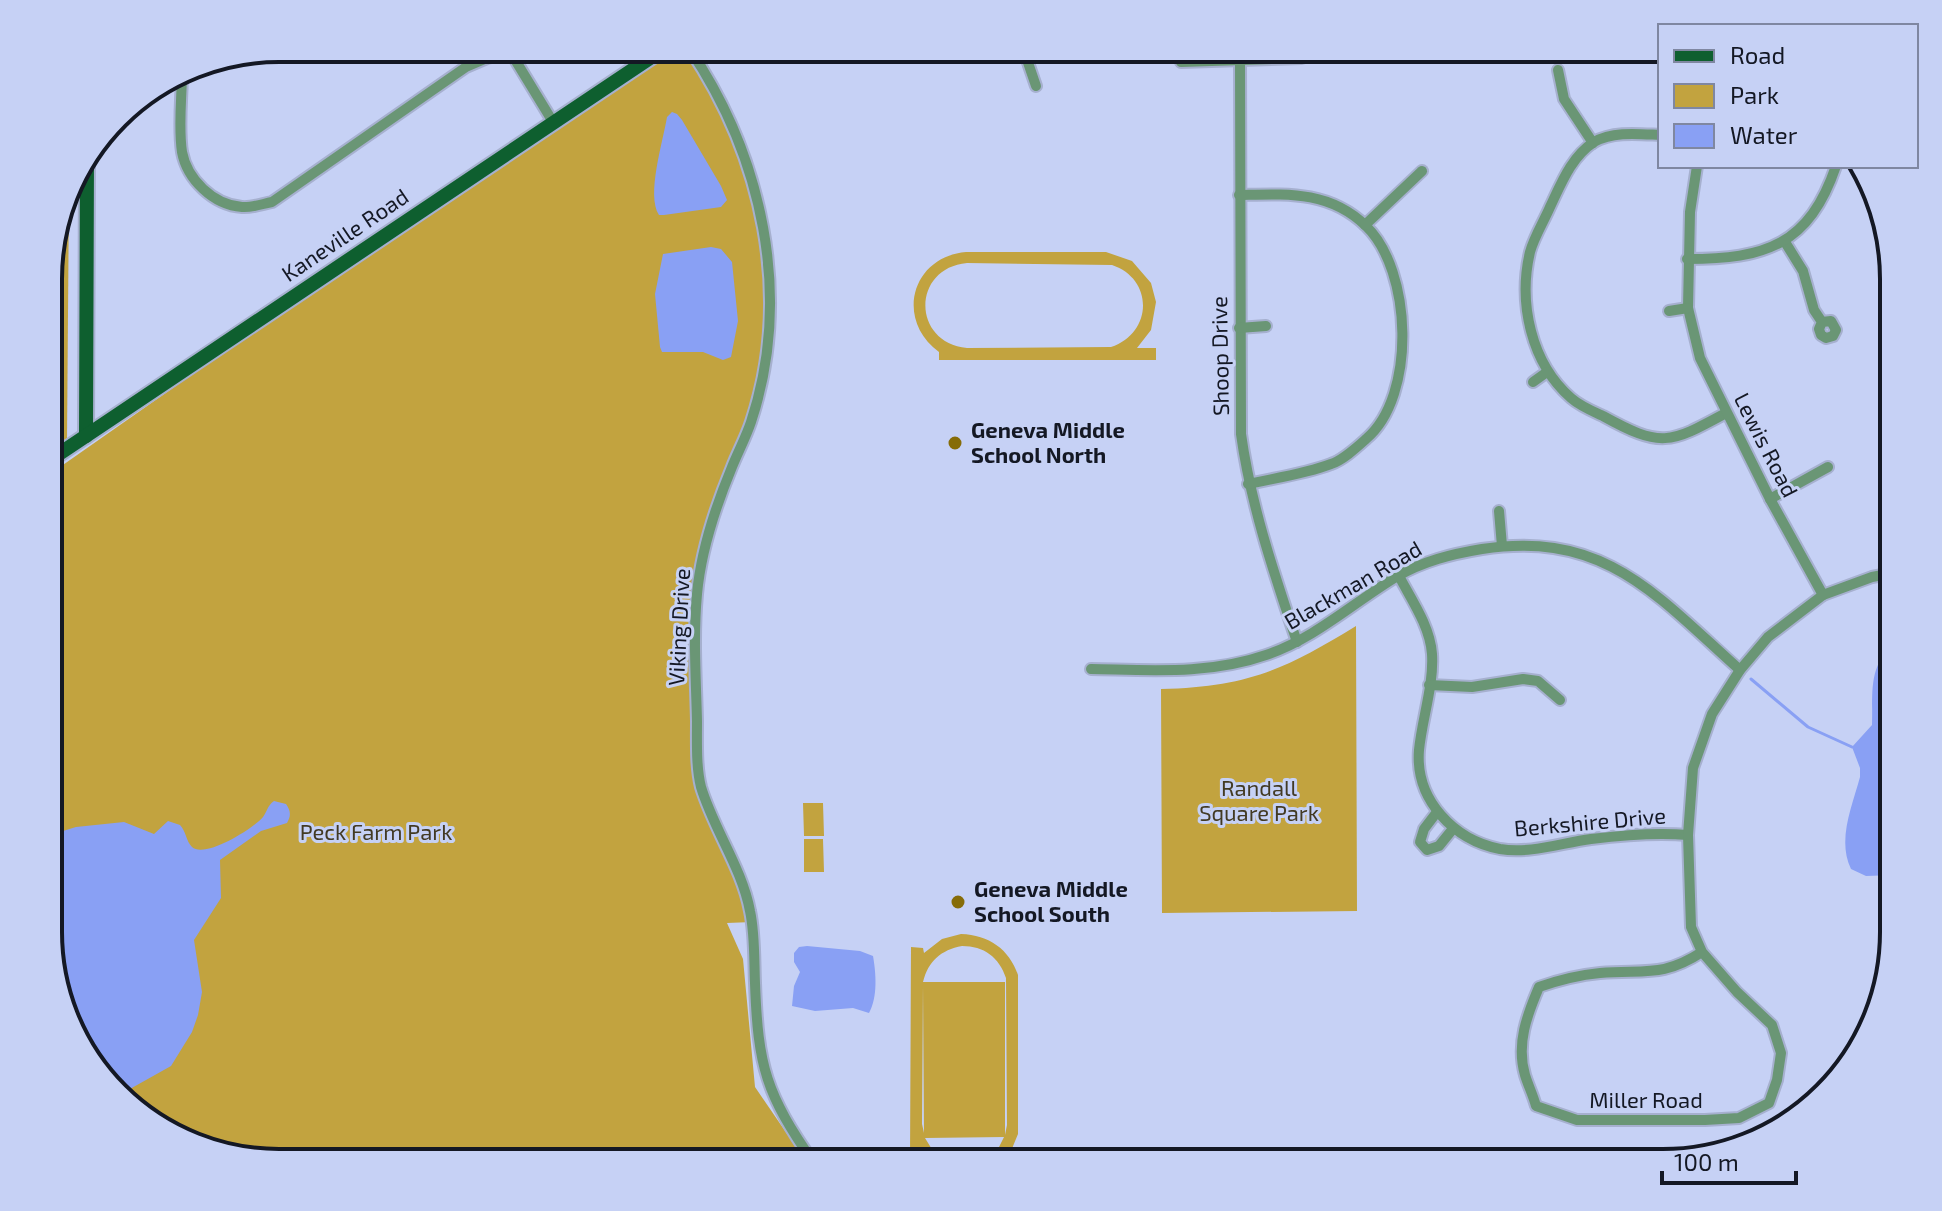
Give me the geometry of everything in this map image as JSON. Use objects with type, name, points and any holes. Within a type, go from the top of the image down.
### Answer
[{"type":"main road","name":"Kaneville Road","points":[[62,452],[644,62]]},
{"type":"main road","points":[[86,436],[87,180]]},
{"type":"street","points":[[182,85],[181,144],[186,165],[207,193],[217,200],[242,207],[272,202],[466,67],[478,62]]},
{"type":"street","points":[[518,62],[553,122]]},
{"type":"street","name":"Viking Drive","points":[[698,62],[714,85],[737,134],[755,188],[764,228],[769,290],[766,361],[751,422],[712,516],[697,594],[695,643],[699,778],[751,912],[758,1037],[765,1077],[786,1123],[804,1149]]},
{"type":"street","points":[[1028,62],[1036,86]]},
{"type":"street","name":"Shoop Drive","points":[[1240,62],[1241,434],[1248,484],[1261,535],[1297,642]]},
{"type":"street","points":[[1558,70],[1564,99],[1593,143]]},
{"type":"street","points":[[1658,135],[1611,136],[1593,143],[1569,167],[1531,251],[1527,295],[1533,341],[1547,372],[1574,401],[1639,436],[1665,439],[1691,432],[1726,413]]},
{"type":"street","name":"Lewis Road","points":[[1697,168],[1687,259],[1688,308],[1700,358],[1770,499],[1823,595]]},
{"type":"street","points":[[1687,259],[1755,254],[1785,242],[1808,221],[1827,192],[1835,168]]},
{"type":"street","points":[[1365,225],[1422,171]]},
{"type":"street","points":[[1239,195],[1299,193],[1332,204],[1365,225],[1386,253],[1400,293],[1400,362],[1392,404],[1369,437],[1334,464],[1248,484]]},
{"type":"street","points":[[1785,242],[1803,271],[1814,310],[1822,322]]},
{"type":"street","points":[[1669,311],[1688,308]]},
{"type":"street","points":[[1239,328],[1266,326]]},
{"type":"street","points":[[1533,382],[1547,372]]},
{"type":"street","points":[[1770,499],[1828,467]]},
{"type":"street","points":[[1499,511],[1502,546]]},
{"type":"street","name":"Blackman Road","points":[[1091,669],[1207,669],[1240,663],[1297,642],[1399,576],[1446,555],[1502,546],[1548,545],[1596,558],[1644,584],[1740,670]]},
{"type":"street","name":"Miller Road","points":[[1702,952],[1666,971],[1600,973],[1539,987],[1522,1032],[1525,1074],[1536,1106],[1577,1120],[1705,1120],[1739,1118],[1769,1103],[1777,1080],[1781,1053],[1772,1025],[1737,992],[1702,952],[1691,927],[1688,835],[1693,768],[1712,714],[1740,670],[1768,637],[1823,595],[1880,575]]},
{"type":"street","name":"Berkshire Drive","points":[[1399,576],[1421,618],[1432,653],[1419,757],[1425,788],[1437,812],[1452,830],[1503,850],[1545,848],[1589,839],[1654,833],[1688,835]]},
{"type":"street","points":[[1429,685],[1472,687],[1523,679],[1538,681],[1560,700]]},
{"type":"street","points":[[1437,812],[1424,829],[1420,842],[1427,850],[1439,846],[1452,830]]},
{"type":"green space","name":"Peck Farm Park","points":[[644,62],[698,62],[714,85],[764,228],[766,361],[732,465],[697,594],[699,778],[752,922],[727,923],[743,959],[755,1087],[797,1149],[279,1149],[223,1142],[183,1127],[147,1104],[126,1085],[107,1064],[84,1028],[66,974],[62,932],[62,466],[553,122]]},
{"type":"green space","points":[[69,225],[67,442],[62,446],[62,279]]},
{"type":"green space","points":[[966,252],[1106,252],[1132,261],[1151,283],[1156,302],[1151,330],[1137,348],[1156,348],[1156,360],[939,360],[939,352],[925,339],[917,324],[915,292],[932,265],[947,256]],"holes":[[[967,263],[1112,265],[1126,272],[1135,282],[1143,306],[1135,330],[1111,347],[967,348],[949,343],[936,333],[928,320],[925,305],[928,291],[936,278],[949,268]]]},
{"type":"green space","name":"Randall Square Park","points":[[1356,626],[1357,911],[1162,913],[1161,689],[1218,684],[1264,673],[1307,654]]},
{"type":"green space","points":[[803,803],[823,803],[824,836],[804,836]]},
{"type":"green space","points":[[804,839],[823,839],[824,872],[804,872]]},
{"type":"green space","points":[[971,935],[997,945],[1014,966],[1018,975],[1018,1134],[1012,1149],[998,1149],[1004,1137],[925,1138],[932,1149],[910,1149],[911,947],[923,948],[924,953],[942,939]],"holes":[[[962,946],[990,954],[1006,978],[1005,1135],[1005,982],[923,982],[928,968],[948,950]],[[923,985],[924,1133],[922,1124]]]},
{"type":"water","points":[[672,112],[682,120],[721,186],[727,200],[721,207],[659,215],[655,206],[655,182],[667,117]]},
{"type":"water","points":[[711,247],[721,249],[732,262],[738,321],[731,357],[723,360],[703,352],[662,352],[655,294],[663,254]]},
{"type":"water","points":[[1879,662],[1880,876],[1866,876],[1851,869],[1845,847],[1847,823],[1860,777],[1852,747],[1872,725],[1872,691]]},
{"type":"water","points":[[274,801],[286,804],[290,814],[287,823],[261,831],[220,860],[221,898],[194,940],[202,992],[192,1032],[171,1066],[130,1089],[107,1064],[84,1028],[66,974],[62,932],[62,831],[124,822],[154,834],[168,821],[180,825],[192,847],[207,849],[229,841],[250,828],[263,817]]},
{"type":"water","points":[[799,947],[860,951],[873,956],[875,992],[869,1013],[853,1008],[815,1011],[792,1006],[794,986],[800,972],[794,962],[794,953]]},
{"type":"waterway","points":[[1751,679],[1808,727],[1852,747]]},
{"type":"place","name":"Geneva Middle School North","points":[[955,443]]},
{"type":"place","name":"Geneva Middle School South","points":[[958,902]]}]
